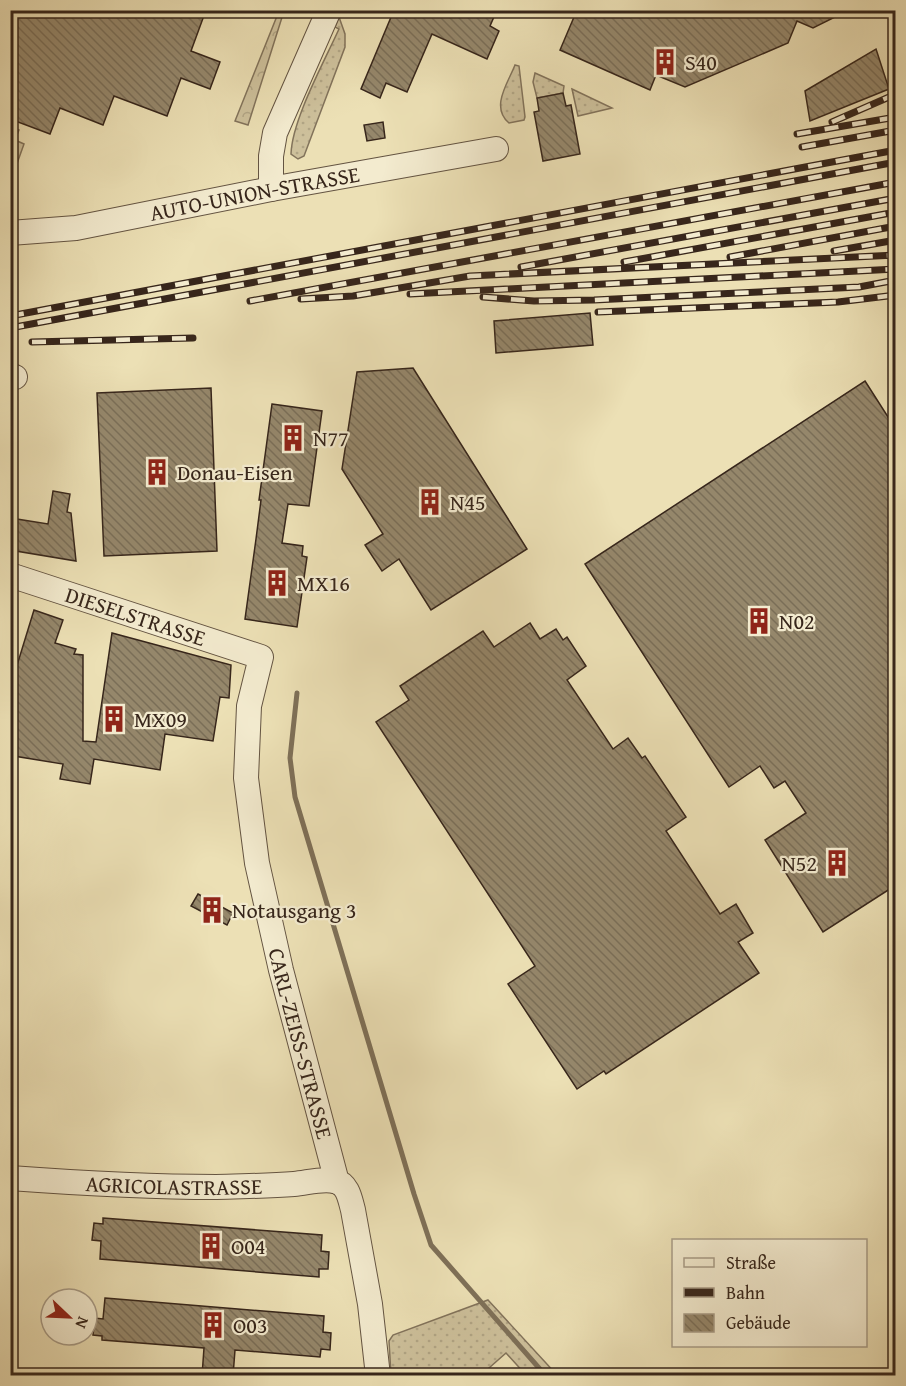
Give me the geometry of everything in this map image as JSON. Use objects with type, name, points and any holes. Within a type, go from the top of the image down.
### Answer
[{"type":"street","points":[[271,189],[271,156],[275,133],[328,10]]},
{"type":"street","name":"AUTO-UNION-STRASSE","points":[[10,233],[76,228],[271,189],[496,149]]},
{"type":"street","name":"DIESELSTRASSE","points":[[10,575],[261,657]]},
{"type":"street","name":"CARL-ZEISS-STRASSE","points":[[261,657],[249,706],[246,778],[257,863],[281,970],[337,1182],[349,1195],[353,1210],[370,1304],[378,1376]]},
{"type":"street","name":"AGRICOLASTRASSE","points":[[10,1179],[172,1186],[296,1184],[325,1180],[337,1182]]},
{"type":"green space","points":[[279,11],[284,11],[248,125],[235,121]]},
{"type":"green space","points":[[339,17],[345,34],[345,47],[304,156],[298,159],[291,154],[297,125],[339,29],[335,27]]},
{"type":"green space","points":[[515,65],[519,66],[525,117],[524,120],[509,123],[501,110],[501,102]]},
{"type":"green space","points":[[535,73],[564,86],[563,93],[537,98],[533,82]]},
{"type":"green space","points":[[572,89],[612,108],[578,116]]},
{"type":"green space","points":[[11,127],[19,130],[15,140],[24,144],[14,172],[11,172]]},
{"type":"green space","points":[[488,1300],[557,1375],[526,1375],[506,1353],[481,1375],[391,1375],[389,1341],[393,1335]]},
{"type":"building","points":[[10,10],[206,10],[191,51],[220,62],[210,89],[181,78],[167,116],[114,96],[103,125],[60,108],[50,134],[10,119]]},
{"type":"building","points":[[394,10],[497,10],[490,26],[499,31],[487,59],[432,34],[407,92],[386,83],[380,98],[361,89]]},
{"type":"building","name":"S40","points":[[577,10],[849,10],[813,28],[797,21],[788,43],[685,87],[656,75],[650,90],[560,50]]},
{"type":"building","points":[[876,49],[889,89],[810,121],[805,91]]},
{"type":"building","points":[[563,93],[566,106],[571,105],[580,154],[543,161],[534,112],[539,111],[537,98]]},
{"type":"building","points":[[383,122],[385,138],[367,141],[364,125]]},
{"type":"building","points":[[590,313],[593,345],[496,353],[494,321]]},
{"type":"building","name":"N45","points":[[413,368],[527,549],[431,610],[399,559],[382,571],[365,545],[383,534],[342,469],[357,372]]},
{"type":"building","name":"N02","points":[[865,381],[888,417],[896,412],[896,885],[823,932],[765,840],[806,813],[785,781],[774,788],[760,766],[729,787],[585,564]]},
{"type":"building","name":"Donau-Eisen","points":[[211,388],[217,551],[104,556],[97,393]]},
{"type":"building","points":[[272,404],[322,411],[309,506],[288,504],[282,543],[303,546],[302,556],[307,557],[297,627],[245,619]]},
{"type":"building","points":[[53,491],[70,494],[67,512],[71,513],[76,561],[10,550],[10,518],[48,524]]},
{"type":"building","name":"MX09","points":[[34,610],[63,620],[55,643],[76,649],[74,654],[83,655],[83,741],[96,742],[112,633],[231,665],[229,698],[220,697],[213,741],[165,734],[160,770],[94,759],[90,784],[60,779],[63,764],[14,756],[15,747],[10,747],[10,671],[15,672]]},
{"type":"building","points":[[530,623],[540,639],[556,629],[563,640],[567,637],[586,666],[567,680],[613,749],[628,738],[642,758],[645,756],[686,817],[666,831],[720,914],[736,904],[753,933],[738,942],[759,973],[606,1074],[604,1071],[577,1089],[508,984],[535,966],[376,722],[409,700],[400,686],[483,631],[494,647]]},
{"type":"building","name":"Notausgang 3","points":[[198,894],[233,913],[227,925],[191,906]]},
{"type":"building","name":"O04","points":[[103,1218],[322,1235],[321,1251],[329,1252],[328,1269],[319,1269],[319,1277],[100,1259],[101,1241],[92,1240],[94,1223],[103,1224]]},
{"type":"building","name":"O03","points":[[105,1298],[324,1316],[323,1332],[331,1333],[330,1350],[321,1349],[320,1357],[235,1350],[233,1376],[202,1376],[204,1348],[102,1340],[102,1336],[99,1336],[99,1318],[103,1319]]},
{"type":"waterway","points":[[297,693],[290,758],[295,797],[431,1245],[546,1376]]},
{"type":"railway","points":[[832,122],[896,94]]},
{"type":"railway","points":[[797,134],[896,117]]},
{"type":"railway","points":[[802,147],[896,130]]},
{"type":"railway","points":[[10,316],[896,150]]},
{"type":"railway","points":[[10,328],[896,162]]},
{"type":"railway","points":[[250,301],[896,182]]},
{"type":"railway","points":[[521,267],[896,198]]},
{"type":"railway","points":[[624,262],[896,212]]},
{"type":"railway","points":[[730,257],[896,226]]},
{"type":"railway","points":[[834,251],[896,240]]},
{"type":"railway","points":[[301,299],[353,296],[470,276],[896,255]]},
{"type":"railway","points":[[410,294],[896,269]]},
{"type":"railway","points":[[483,297],[534,301],[594,300],[859,287],[896,280]]},
{"type":"railway","points":[[598,312],[838,302],[896,295]]},
{"type":"railway","points":[[32,342],[193,338]]},
{"type":"place","name":"S40","points":[[665,62]]},
{"type":"place","name":"N77","points":[[293,438]]},
{"type":"place","name":"Donau-Eisen","points":[[157,472]]},
{"type":"place","name":"N45","points":[[430,502]]},
{"type":"place","name":"MX16","points":[[277,583]]},
{"type":"place","name":"N02","points":[[759,621]]},
{"type":"place","name":"MX09","points":[[114,719]]},
{"type":"place","name":"N52","points":[[837,863]]},
{"type":"place","name":"Notausgang 3","points":[[212,910]]},
{"type":"place","name":"O04","points":[[211,1246]]},
{"type":"place","name":"O03","points":[[213,1325]]}]
